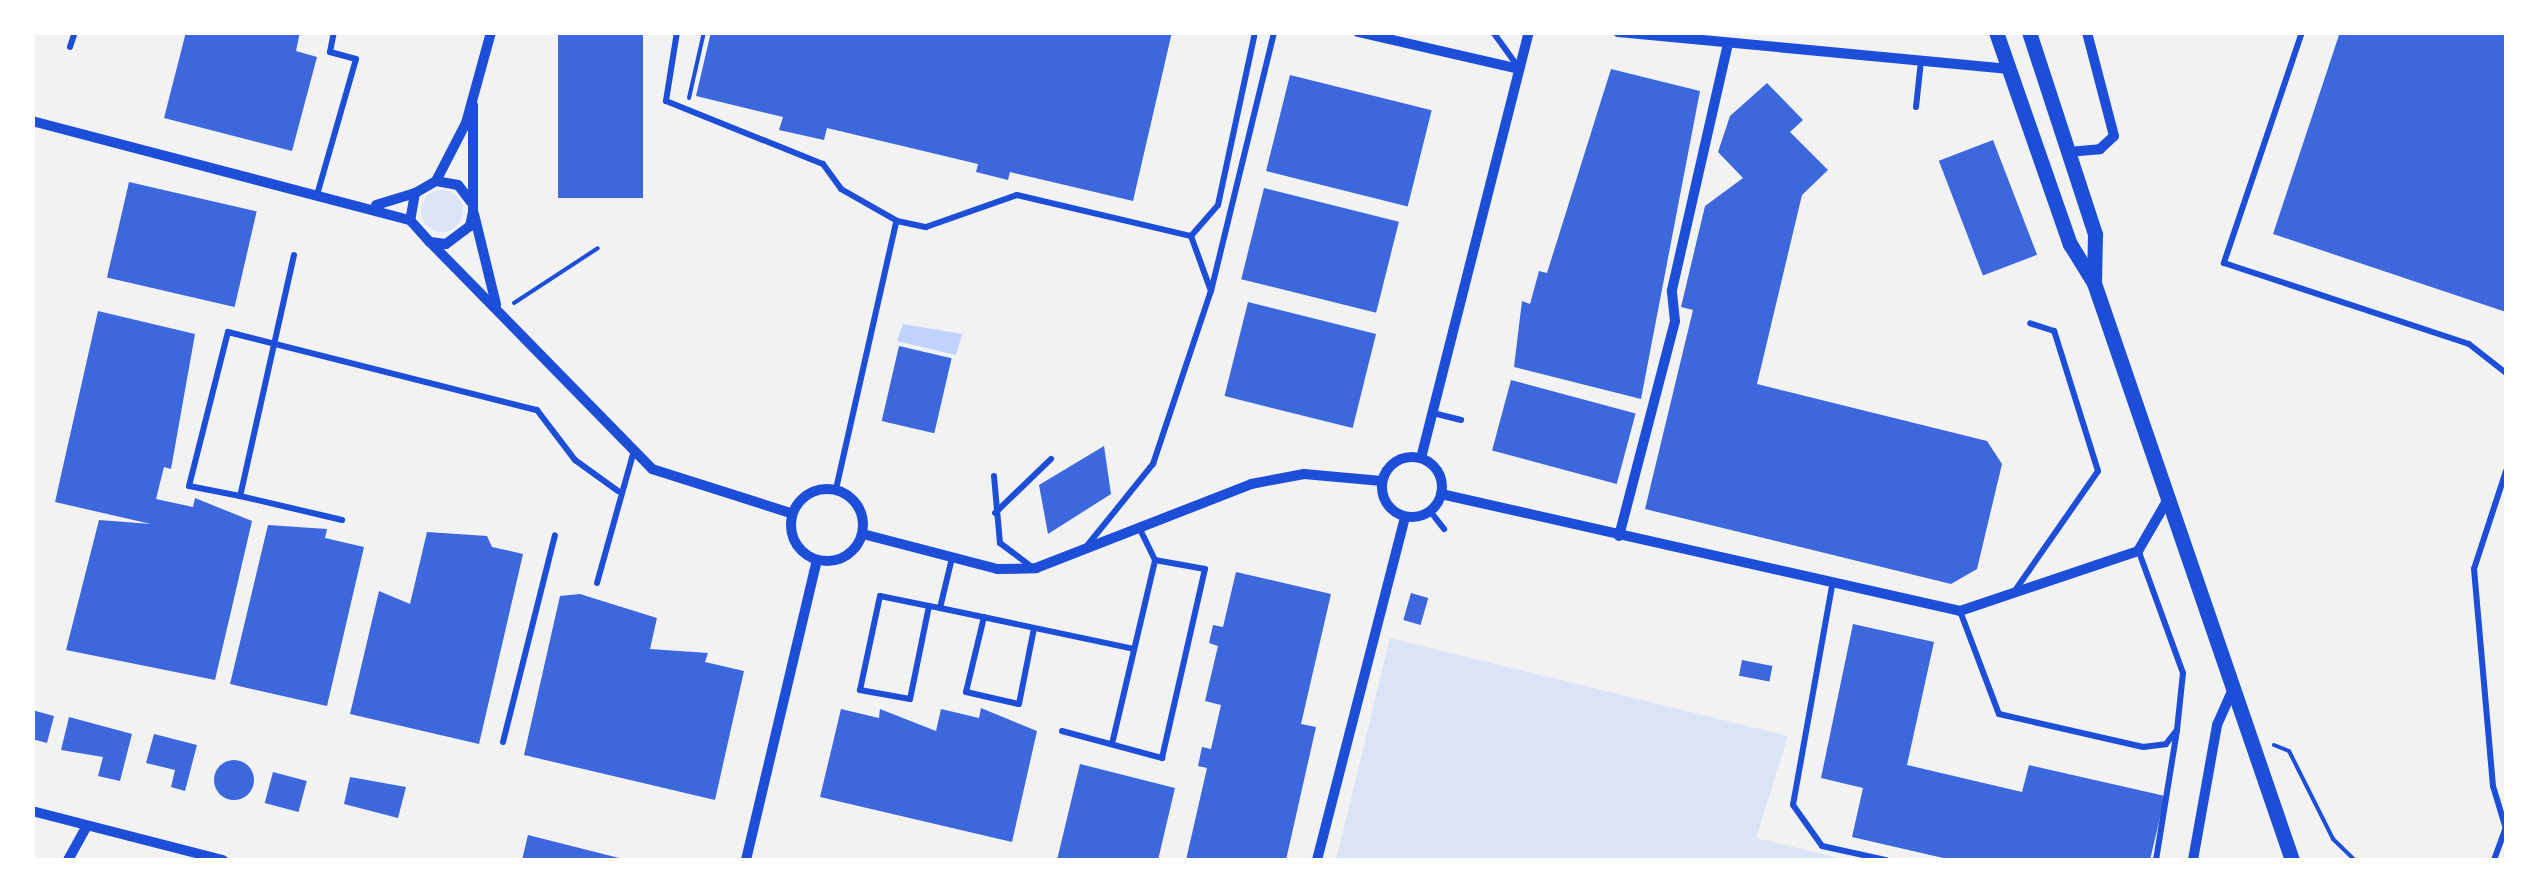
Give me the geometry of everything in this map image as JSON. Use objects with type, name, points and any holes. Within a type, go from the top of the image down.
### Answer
[{"type":"main road","points":[[1996,32],[2070,244],[2094,283],[2292,860]]},
{"type":"main road","points":[[2029,32],[2095,234],[2094,283]]},
{"type":"street","points":[[370,206],[415,193],[436,181],[473,106],[491,32]]},
{"type":"street","points":[[1358,32],[1520,70]]},
{"type":"street","points":[[1421,458],[1529,32]]},
{"type":"street","points":[[1618,32],[2009,70]]},
{"type":"street","points":[[2068,152],[2100,149],[2114,136],[2088,32]]},
{"type":"street","points":[[1620,536],[1675,321],[1672,290],[1728,43]]},
{"type":"street","points":[[473,106],[472,207],[499,308]]},
{"type":"street","points":[[32,121],[317,196],[370,206],[410,220],[499,308],[633,454],[688,484],[792,513]]},
{"type":"street","points":[[436,181],[458,185],[472,207]]},
{"type":"street","points":[[410,220],[415,193]]},
{"type":"street","points":[[430,242],[460,238],[472,207]]},
{"type":"street","points":[[1421,458],[1437,469],[1441,494],[1430,512],[1406,517],[1384,500],[1382,481],[1395,461],[1421,458]]},
{"type":"street","points":[[862,534],[952,557],[1036,568],[1142,531],[1251,484],[1304,474],[1382,481]]},
{"type":"street","points":[[818,488],[836,489],[853,498],[862,534],[853,551],[817,560],[800,550],[792,513],[818,488]]},
{"type":"street","points":[[1441,494],[1832,586],[1960,610],[2138,551],[2167,501]]},
{"type":"street","points":[[1316,860],[1406,517]]},
{"type":"street","points":[[746,860],[817,560]]},
{"type":"street","points":[[2193,860],[2217,725],[2233,689]]},
{"type":"street","points":[[32,812],[223,860]]},
{"type":"street","points":[[68,860],[86,827]]},
{"type":"lane","points":[[70,48],[74,32]]},
{"type":"lane","points":[[317,196],[356,59],[330,52],[334,32]]},
{"type":"lane","points":[[677,32],[666,100],[823,164],[841,188],[896,222],[926,227],[1016,195],[1191,236]]},
{"type":"lane","points":[[1191,236],[1218,205],[1255,32]]},
{"type":"lane","points":[[1082,552],[1153,464],[1211,291],[1274,32]]},
{"type":"lane","points":[[1494,32],[1520,70]]},
{"type":"lane","points":[[2302,32],[2224,263],[2469,344],[2506,373]]},
{"type":"lane","points":[[1916,107],[1921,61]]},
{"type":"lane","points":[[836,489],[896,222]]},
{"type":"lane","points":[[1191,236],[1211,291]]},
{"type":"lane","points":[[240,496],[294,254]]},
{"type":"lane","points":[[2014,592],[2098,471],[2054,331],[2030,323]]},
{"type":"lane","points":[[342,520],[189,486],[228,332],[538,410],[575,460],[618,492]]},
{"type":"lane","points":[[1432,413],[1460,420]]},
{"type":"lane","points":[[597,583],[618,492],[633,454]]},
{"type":"lane","points":[[994,514],[1051,459]]},
{"type":"lane","points":[[2494,860],[2506,826],[2493,786],[2474,570],[2506,470]]},
{"type":"lane","points":[[994,476],[994,514],[1000,543],[1036,568]]},
{"type":"lane","points":[[1430,512],[1444,529]]},
{"type":"lane","points":[[1112,744],[1156,560],[1142,531]]},
{"type":"lane","points":[[503,742],[556,536]]},
{"type":"lane","points":[[2138,551],[2183,672],[2156,860]]},
{"type":"lane","points":[[940,608],[952,557]]},
{"type":"lane","points":[[1062,731],[1162,758],[1205,568],[1156,560]]},
{"type":"lane","points":[[1832,586],[1793,805],[1822,846],[1886,860]]},
{"type":"lane","points":[[929,606],[910,699],[860,690],[880,596],[984,617],[1134,649]]},
{"type":"lane","points":[[1960,610],[1998,714],[2143,748],[2166,744],[2177,730]]},
{"type":"lane","points":[[984,617],[966,692],[1019,704],[1034,628]]},
{"type":"path","points":[[686,108],[704,32]]},
{"type":"path","points":[[499,308],[598,248]]},
{"type":"path","points":[[2250,736],[2289,751],[2333,838],[2355,860]]},
{"type":"shaded area","points":[[442,190],[457,196],[463,211],[457,226],[442,232],[427,226],[421,211],[427,196]]},
{"type":"shaded area","points":[[1390,638],[1788,736],[1756,838],[1847,860],[1336,860]]},
{"type":"water","points":[[903,324],[962,334],[956,355],[897,341]]},
{"type":"building","points":[[186,32],[300,32],[296,51],[317,57],[292,151],[164,118]]},
{"type":"building","points":[[558,32],[643,32],[643,198],[558,198]]},
{"type":"building","points":[[711,32],[1172,32],[1133,201],[1010,172],[1008,180],[976,172],[978,164],[827,128],[824,140],[779,130],[783,117],[696,96]]},
{"type":"building","points":[[2340,32],[2506,32],[2506,312],[2273,234]]},
{"type":"building","points":[[1611,69],[1700,91],[1641,399],[1514,367],[1522,301],[1530,304],[1539,271],[1547,273]]},
{"type":"building","points":[[1290,75],[1432,110],[1408,206],[1266,171]]},
{"type":"building","points":[[1767,83],[1803,120],[1790,132],[1828,170],[1802,195],[1757,384],[1987,441],[2002,464],[1977,569],[1951,584],[1645,509],[1693,310],[1681,307],[1705,206],[1743,178],[1718,152],[1730,116]]},
{"type":"building","points":[[1993,140],[2037,255],[1983,276],[1939,161]]},
{"type":"building","points":[[129,182],[257,211],[235,307],[107,277]]},
{"type":"building","points":[[1264,188],[1399,222],[1376,313],[1241,279]]},
{"type":"building","points":[[1248,302],[1376,334],[1353,428],[1225,396]]},
{"type":"building","points":[[98,311],[195,334],[171,469],[164,467],[156,499],[193,507],[195,498],[252,521],[215,680],[66,650],[99,520],[151,524],[55,502]]},
{"type":"building","points":[[899,346],[952,358],[934,433],[882,421]]},
{"type":"building","points":[[1511,380],[1636,413],[1617,484],[1492,451]]},
{"type":"building","points":[[1104,446],[1111,494],[1048,534],[1039,485]]},
{"type":"building","points":[[268,525],[327,529],[325,538],[364,547],[327,706],[230,684]]},
{"type":"building","points":[[427,532],[487,536],[492,547],[523,554],[479,744],[350,714],[379,591],[410,604]]},
{"type":"building","points":[[1236,572],[1331,594],[1301,724],[1316,727],[1286,860],[1186,860],[1207,768],[1198,766],[1202,747],[1211,749],[1221,705],[1205,701],[1218,646],[1209,643],[1213,625],[1223,627]]},
{"type":"building","points":[[1411,593],[1428,598],[1421,625],[1403,620]]},
{"type":"building","points":[[580,594],[657,618],[650,649],[708,653],[705,662],[744,671],[715,800],[524,755],[560,596]]},
{"type":"building","points":[[1853,624],[1934,642],[1907,765],[2022,792],[2029,765],[2165,796],[2150,860],[1952,860],[1852,837],[1863,788],[1821,778]]},
{"type":"building","points":[[1742,660],[1772,666],[1769,682],[1739,676]]},
{"type":"building","points":[[981,708],[1037,731],[1012,842],[820,797],[841,709],[879,718],[880,709],[936,731],[941,709],[979,718]]},
{"type":"building","points":[[32,710],[54,716],[47,743],[32,739]]},
{"type":"building","points":[[69,717],[132,734],[120,781],[98,776],[103,757],[61,750]]},
{"type":"building","points":[[154,734],[197,745],[185,791],[171,787],[175,770],[146,763]]},
{"type":"building","points":[[234,760],[248,766],[254,780],[248,794],[234,800],[220,794],[214,780],[220,766]]},
{"type":"building","points":[[1080,764],[1175,788],[1158,860],[1057,860]]},
{"type":"building","points":[[273,772],[307,781],[299,812],[265,803]]},
{"type":"building","points":[[350,777],[406,787],[398,818],[344,804]]},
{"type":"building","points":[[528,835],[623,859],[623,860],[522,860]]}]
